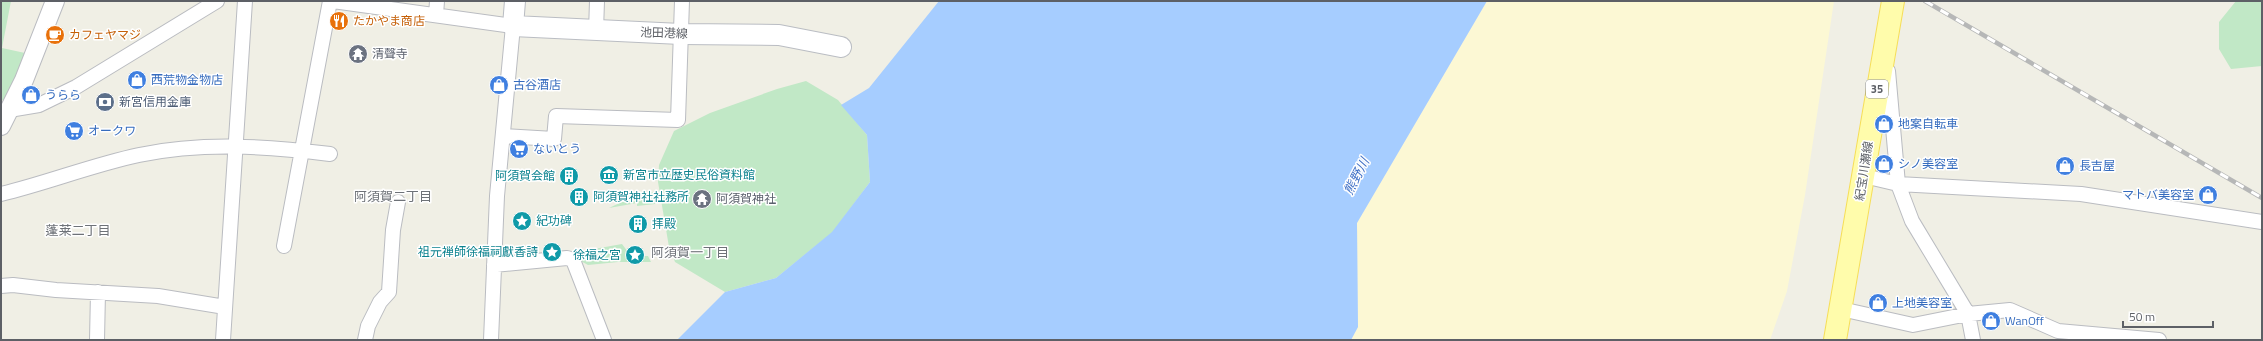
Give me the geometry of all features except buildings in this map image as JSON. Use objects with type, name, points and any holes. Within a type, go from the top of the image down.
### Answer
[{"type":"main road","points":[[512,26],[515,1]]},
{"type":"main road","name":"紀宝川瀬線","points":[[1834,340],[1864,176],[1885,39],[1893,1]]},
{"type":"main road","name":"池田港線","points":[[512,26],[681,34],[779,35],[841,47]]},
{"type":"street","points":[[1,126],[5,111],[24,80],[55,1]]},
{"type":"street","points":[[5,111],[39,105],[76,87],[217,1]]},
{"type":"street","points":[[223,340],[245,1]]},
{"type":"street","points":[[284,246],[330,1]]},
{"type":"street","points":[[333,1],[356,3],[512,26],[494,265],[491,340]]},
{"type":"street","points":[[436,15],[437,1]]},
{"type":"street","points":[[596,31],[597,1]]},
{"type":"street","points":[[503,136],[554,139],[556,116],[678,120],[682,1]]},
{"type":"street","points":[[1885,39],[1898,184],[1912,222],[1968,314],[1973,340]]},
{"type":"street","points":[[1,194],[138,155],[195,147],[236,146],[302,150],[330,154]]},
{"type":"street","points":[[1864,176],[1898,184],[2081,194],[2262,222]]},
{"type":"street","points":[[365,340],[368,326],[380,302],[389,292],[393,230],[398,202]]},
{"type":"street","points":[[494,265],[566,258],[573,260],[604,340]]},
{"type":"street","points":[[1,286],[13,285],[158,296],[225,307]]},
{"type":"street","points":[[97,340],[98,292]]},
{"type":"street","points":[[1840,309],[1913,325],[1968,314],[2010,310],[2058,331],[2159,340]]},
{"type":"green space","points":[[1,1],[11,1],[2,48],[25,53],[7,98],[1,101]]},
{"type":"green space","points":[[2236,1],[2262,1],[2262,66],[2231,69],[2219,49],[2219,22]]},
{"type":"green space","name":"阿須賀神社","points":[[806,81],[838,100],[867,135],[870,182],[833,232],[776,278],[725,292],[675,262],[669,247],[658,182],[659,165],[674,131],[710,113],[777,89]]},
{"type":"green space","points":[[654,192],[657,202],[655,204],[637,206],[637,203],[609,208],[626,200],[631,194]]},
{"type":"green space","points":[[622,244],[631,256],[648,256],[651,262],[618,262],[588,265],[575,258],[577,252]]},
{"type":"sand","points":[[1487,1],[1834,1],[1805,195],[1787,291],[1770,340],[1351,340],[1358,327],[1357,223]]},
{"type":"water","name":"熊野川","points":[[939,1],[1487,1],[1357,223],[1358,327],[1351,340],[677,340],[725,292],[776,278],[832,232],[870,182],[867,135],[841,105],[869,88]]},
{"type":"railway","points":[[1925,1],[2262,198]]},
{"type":"place","name":"たかやま商店","points":[[339,21]]},
{"type":"place","name":"カフェヤマジ","points":[[55,35]]},
{"type":"place","name":"清聲寺","points":[[358,54]]},
{"type":"place","name":"西荒物金物店","points":[[137,80]]},
{"type":"place","name":"古谷酒店","points":[[499,85]]},
{"type":"place","name":"うらら","points":[[31,95]]},
{"type":"place","name":"新宮信用金庫","points":[[105,102]]},
{"type":"place","name":"地案自転車","points":[[1884,124]]},
{"type":"place","name":"オークワ","points":[[74,131]]},
{"type":"place","name":"ないとう","points":[[519,149]]},
{"type":"place","name":"シノ美容室","points":[[1884,164]]},
{"type":"place","name":"長吉屋","points":[[2065,166]]},
{"type":"place","name":"新宮市立歴史民俗資料館","points":[[609,175]]},
{"type":"place","name":"阿須賀会館","points":[[569,176]]},
{"type":"place","name":"マトバ美容室","points":[[2208,195]]},
{"type":"place","name":"阿須賀神社社務所","points":[[579,197]]},
{"type":"place","name":"阿須賀神社","points":[[702,199]]},
{"type":"place","name":"紀功碑","points":[[522,221]]},
{"type":"place","name":"拝殿","points":[[638,224]]},
{"type":"place","name":"祖元禅師徐福祠獻香詩","points":[[552,252]]},
{"type":"place","name":"徐福之宮","points":[[635,255]]},
{"type":"place","name":"上地美容室","points":[[1878,303]]},
{"type":"place","name":"WanOff","points":[[1991,321]]},
{"type":"district","name":"阿須賀二丁目","points":[[393,196]]},
{"type":"district","name":"蓬莱二丁目","points":[[78,230]]},
{"type":"district","name":"阿須賀一丁目","points":[[690,252]]}]
